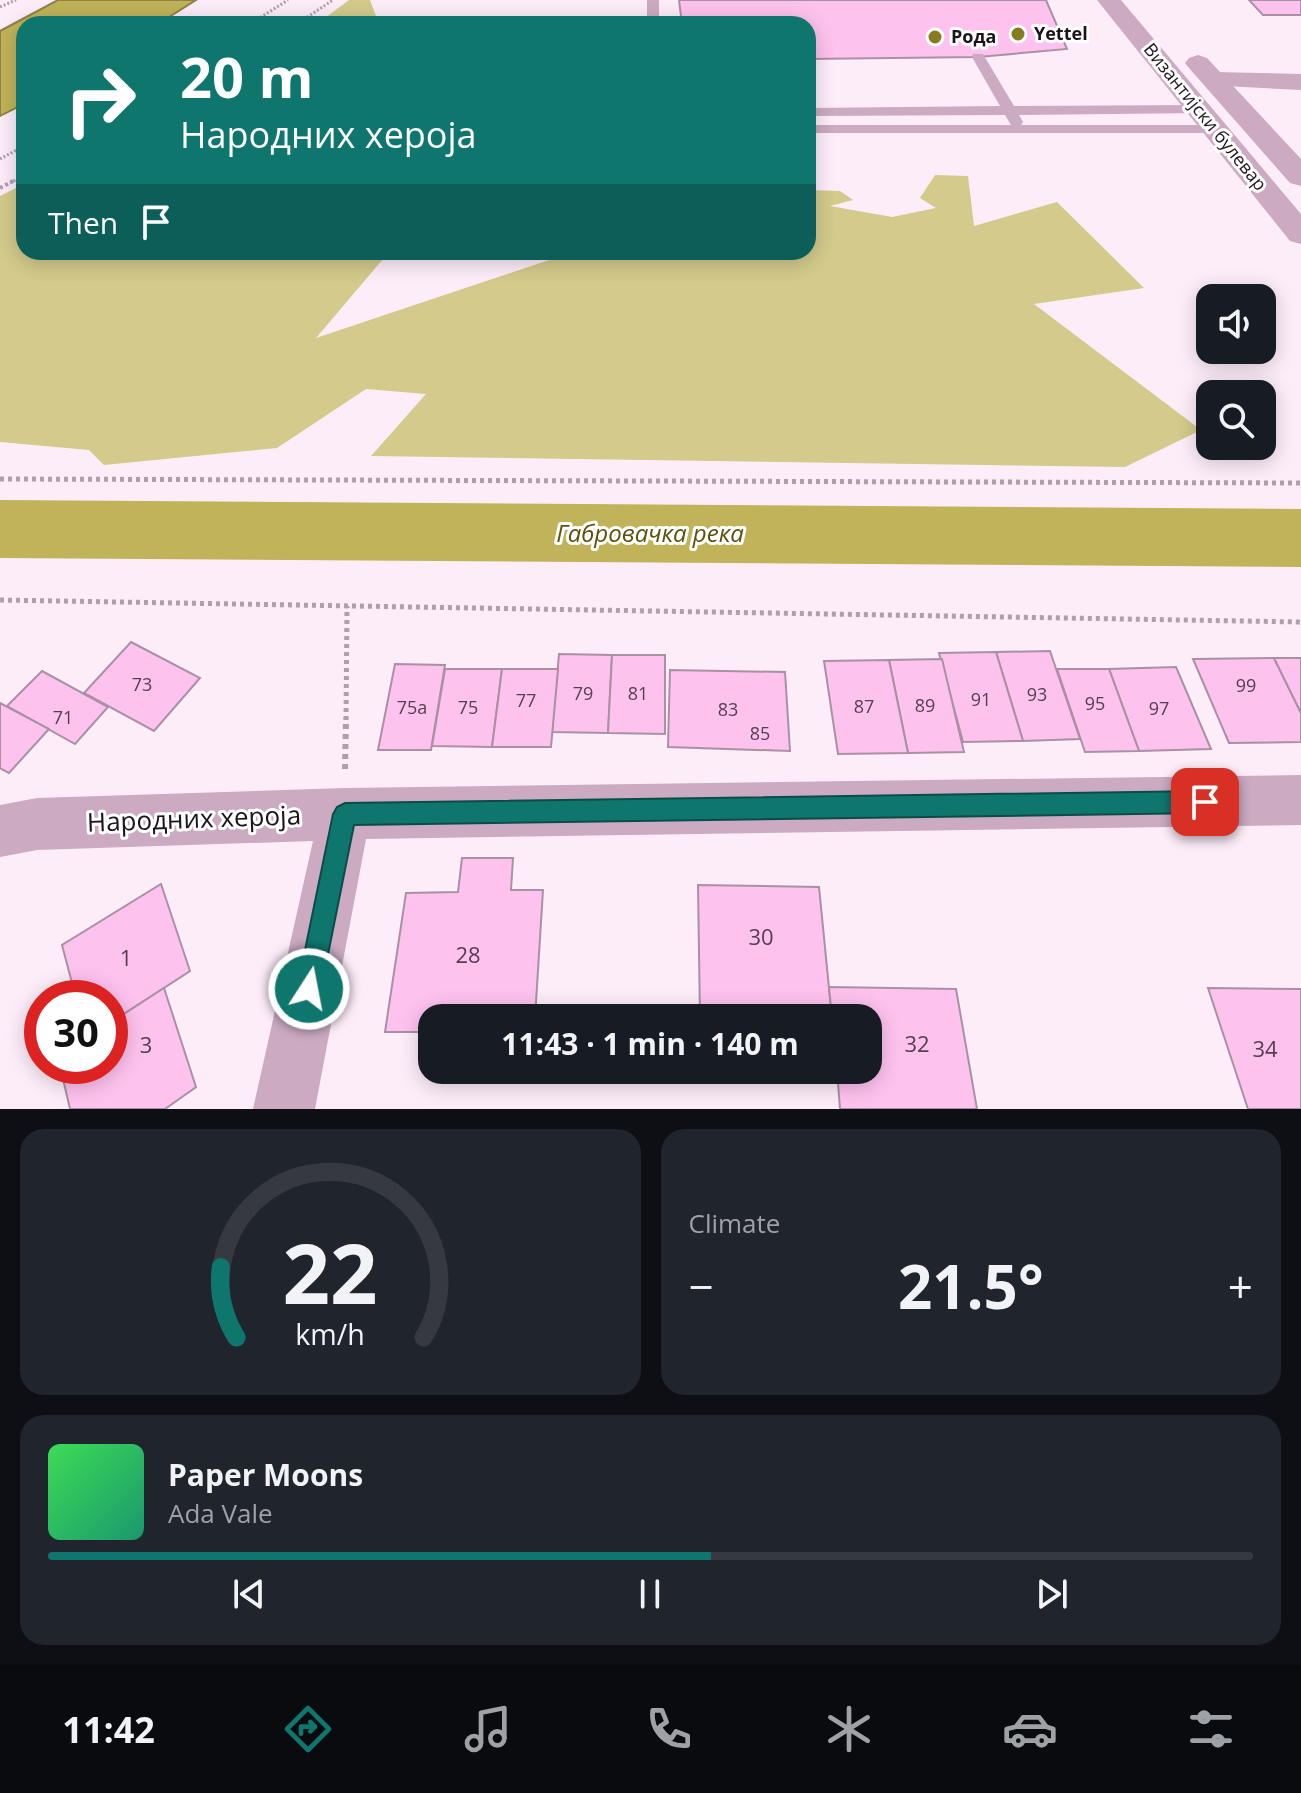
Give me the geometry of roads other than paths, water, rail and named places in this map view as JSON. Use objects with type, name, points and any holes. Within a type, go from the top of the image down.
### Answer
[{"type":"street","name":"Византијски булевар","points":[[1109,0],[1301,234]]},
{"type":"street","name":"Византијски булевар","points":[[1183,46],[1301,177]]},
{"type":"street","points":[[1214,80],[1301,82]]},
{"type":"street","name":"Народних хероја","points":[[0,831],[37,824],[345,814],[1301,800]]},
{"type":"street","points":[[284,1109],[345,814]]},
{"type":"lane","points":[[978,57],[1020,130]]},
{"type":"lane","points":[[816,112],[1010,111],[1208,119]]},
{"type":"lane","points":[[816,129],[1020,130],[1208,119]]},
{"type":"waterway","name":"Габровачка река","points":[[0,529],[1301,538]]},
{"type":"place","name":"Yettel","points":[[1018,34]]},
{"type":"place","name":"Рода","points":[[935,37]]}]
